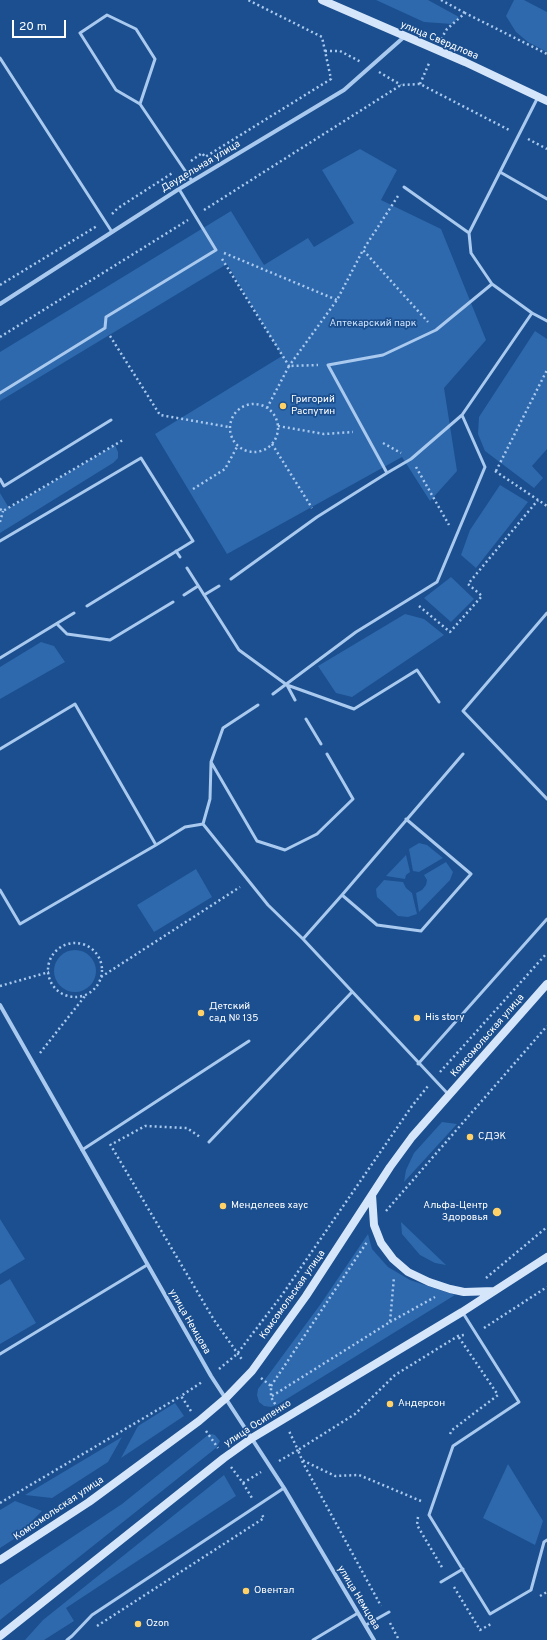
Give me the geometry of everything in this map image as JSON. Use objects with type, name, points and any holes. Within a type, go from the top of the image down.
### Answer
[{"type":"main road","name":"улица Свердлова","points":[[322,0],[547,101]]},
{"type":"main road","name":"Комсомольская улица","points":[[0,1560],[89,1502],[199,1421],[226,1398],[252,1371],[306,1296],[412,1137],[547,984]]},
{"type":"main road","points":[[372,1195],[374,1225],[381,1244],[393,1259],[408,1272],[429,1282],[450,1289],[464,1292],[496,1291]]},
{"type":"main road","name":"улица Осипенко","points":[[0,1636],[224,1458],[252,1438],[462,1312],[547,1257]]},
{"type":"street","name":"Даудельная улица","points":[[0,304],[179,189],[344,90],[404,37]]},
{"type":"street","name":"улица Немцова","points":[[0,1005],[211,1376],[284,1488],[374,1640]]},
{"type":"lane","points":[[140,104],[155,59],[136,29],[107,15],[80,33],[116,90],[140,104],[192,181]]},
{"type":"lane","points":[[0,58],[112,232]]},
{"type":"lane","points":[[538,97],[469,233],[471,253],[492,284],[532,313],[547,321]]},
{"type":"lane","points":[[500,172],[547,198]]},
{"type":"lane","points":[[404,188],[469,233]]},
{"type":"lane","points":[[0,393],[105,328],[106,317],[216,250],[179,189]]},
{"type":"lane","points":[[387,473],[328,365],[383,355],[436,330],[492,284]]},
{"type":"lane","points":[[231,579],[317,517],[411,459],[462,415],[532,313]]},
{"type":"lane","points":[[274,694],[356,632],[437,582],[485,467],[462,415]]},
{"type":"lane","points":[[0,478],[4,486],[111,420]]},
{"type":"lane","points":[[0,541],[142,458],[193,541],[87,606]]},
{"type":"lane","points":[[176,551],[180,557]]},
{"type":"lane","points":[[187,568],[239,650],[287,685],[354,709],[417,670],[440,702]]},
{"type":"lane","points":[[184,595],[198,586]]},
{"type":"lane","points":[[204,595],[219,586]]},
{"type":"lane","points":[[57,624],[67,634],[110,640],[174,602]]},
{"type":"lane","points":[[547,613],[463,711],[547,799]]},
{"type":"lane","points":[[0,658],[74,614]]},
{"type":"lane","points":[[287,685],[295,700]]},
{"type":"lane","points":[[0,748],[75,704],[156,845]]},
{"type":"lane","points":[[203,824],[210,799],[211,762],[223,728],[258,705]]},
{"type":"lane","points":[[306,719],[321,744]]},
{"type":"lane","points":[[211,762],[257,840],[285,850],[317,834],[353,799],[327,754]]},
{"type":"lane","points":[[303,939],[463,754]]},
{"type":"lane","points":[[342,895],[377,926],[422,931],[466,880],[471,874],[406,820]]},
{"type":"lane","points":[[0,890],[20,924],[185,827],[203,824]]},
{"type":"lane","points":[[203,824],[268,905],[303,939],[449,1096]]},
{"type":"lane","points":[[418,1064],[547,919]]},
{"type":"lane","points":[[209,1142],[352,992]]},
{"type":"lane","points":[[82,1150],[249,1041]]},
{"type":"lane","points":[[0,1354],[147,1265]]},
{"type":"lane","points":[[462,1312],[519,1402],[453,1446],[429,1515],[490,1614],[531,1590],[544,1542],[547,1540]]},
{"type":"lane","points":[[67,1640],[92,1616],[284,1488]]},
{"type":"lane","points":[[441,1582],[463,1570]]},
{"type":"lane","points":[[366,1625],[389,1612]]},
{"type":"lane","points":[[313,1640],[358,1613]]},
{"type":"path","points":[[0,285],[105,221],[118,208],[202,153],[205,157],[331,79],[322,37],[248,0]]},
{"type":"path","points":[[441,0],[547,54]]},
{"type":"path","points":[[420,84],[435,50],[447,28],[464,13]]},
{"type":"path","points":[[0,337],[401,85],[420,84],[547,149]]},
{"type":"path","points":[[267,408],[289,366],[338,300],[363,250],[404,188]]},
{"type":"path","points":[[216,250],[338,300]]},
{"type":"path","points":[[216,250],[289,366]]},
{"type":"path","points":[[363,250],[436,330]]},
{"type":"path","points":[[105,328],[160,415],[229,427]]},
{"type":"path","points":[[289,366],[328,365]]},
{"type":"path","points":[[496,471],[547,370]]},
{"type":"path","points":[[259,404],[272,412],[278,426],[278,432],[272,444],[266,449],[252,453],[238,447],[230,434],[229,427],[231,418],[242,406],[259,404]]},
{"type":"path","points":[[278,426],[324,434],[364,432],[411,459],[456,538]]},
{"type":"path","points":[[0,522],[1,510],[123,440]]},
{"type":"path","points":[[272,444],[317,517]]},
{"type":"path","points":[[194,490],[225,469],[238,447]]},
{"type":"path","points":[[485,467],[496,471],[547,506]]},
{"type":"path","points":[[411,598],[450,632],[482,596],[468,584],[538,500]]},
{"type":"path","points":[[101,977],[249,881]]},
{"type":"path","points":[[32,1062],[85,995],[95,988],[101,977],[102,968],[96,953],[82,944],[74,943],[66,945],[58,950],[49,964],[50,980],[61,993],[77,997],[85,995]]},
{"type":"path","points":[[0,986],[49,972]]},
{"type":"path","points":[[271,1386],[367,1242],[374,1225],[547,1026]]},
{"type":"path","points":[[87,1159],[145,1126],[187,1128],[209,1142]]},
{"type":"path","points":[[105,1135],[214,1320],[237,1354]]},
{"type":"path","points":[[367,1242],[371,1248]]},
{"type":"path","points":[[271,1397],[390,1322],[394,1277],[389,1271]]},
{"type":"path","points":[[399,1640],[298,1450],[355,1414],[395,1375],[458,1336],[475,1334],[547,1287]]},
{"type":"path","points":[[449,1437],[452,1430],[498,1395],[458,1336]]},
{"type":"path","points":[[0,1503],[181,1396]]},
{"type":"path","points":[[302,1460],[335,1476],[359,1475],[421,1501],[420,1507]]},
{"type":"path","points":[[96,1627],[264,1518],[243,1483]]},
{"type":"path","points":[[419,1513],[417,1525],[480,1630],[494,1623]]},
{"type":"path","points":[[534,1600],[547,1592]]},
{"type":"green space","points":[[376,0],[428,0],[459,17],[452,24],[424,22]]},
{"type":"green space","points":[[514,0],[524,0],[547,12],[547,52],[528,42],[516,32],[506,16]]},
{"type":"green space","name":"Аптекарский парк","points":[[360,149],[397,170],[381,200],[441,229],[486,340],[444,388],[457,471],[430,501],[402,457],[227,554],[155,434],[282,356],[227,264],[0,401],[0,352],[231,211],[264,265],[308,238],[314,247],[354,223],[322,170]]},
{"type":"green space","points":[[535,331],[547,339],[547,449],[532,466],[543,478],[534,488],[485,451],[478,434],[479,417]]},
{"type":"green space","points":[[115,445],[118,452],[118,458],[113,463],[0,533],[0,493],[9,508]]},
{"type":"green space","points":[[500,485],[528,502],[476,568],[461,555],[470,530]]},
{"type":"green space","points":[[451,577],[474,599],[451,622],[424,598]]},
{"type":"green space","points":[[405,614],[424,619],[444,635],[352,697],[336,693],[318,666]]},
{"type":"green space","points":[[41,642],[54,646],[65,662],[0,699],[0,667]]},
{"type":"green space","points":[[419,843],[427,845],[443,858],[419,872],[413,871],[409,849]]},
{"type":"green space","points":[[406,855],[410,872],[406,875],[405,879],[386,876]]},
{"type":"green space","points":[[446,862],[453,872],[450,880],[419,912],[416,893],[422,890],[426,885],[427,880],[424,875]]},
{"type":"green space","points":[[196,869],[212,897],[154,932],[137,905]]},
{"type":"green space","points":[[384,880],[403,882],[406,888],[412,893],[417,914],[408,917],[398,916],[377,897],[376,889]]},
{"type":"green space","points":[[71,950],[79,950],[87,953],[93,959],[96,971],[93,983],[87,989],[79,992],[71,992],[63,989],[57,983],[54,975],[54,967],[57,959],[63,953]]},
{"type":"green space","points":[[442,1122],[457,1124],[404,1182],[406,1170],[414,1153]]},
{"type":"green space","points":[[0,1219],[25,1259],[0,1274]]},
{"type":"green space","points":[[401,1222],[446,1265],[435,1263],[420,1255],[402,1234]]},
{"type":"green space","points":[[368,1234],[372,1249],[388,1267],[410,1280],[455,1295],[277,1405],[271,1407],[264,1406],[259,1402],[257,1395],[258,1389],[320,1305]]},
{"type":"green space","points":[[10,1279],[36,1323],[0,1344],[0,1285]]},
{"type":"green space","points":[[175,1403],[184,1416],[121,1458],[138,1426]]},
{"type":"green space","points":[[208,1435],[215,1435],[220,1441],[216,1448],[0,1620],[0,1585],[122,1504]]},
{"type":"green space","points":[[122,1437],[108,1462],[52,1498],[25,1495]]},
{"type":"green space","points":[[508,1464],[543,1521],[535,1545],[483,1518]]},
{"type":"green space","points":[[224,1475],[236,1496],[66,1608],[74,1621],[44,1640],[25,1640],[43,1620]]},
{"type":"green space","points":[[15,1501],[42,1511],[14,1539],[0,1548],[0,1510]]},
{"type":"place","name":"Григорий Распутин","points":[[283,406]]},
{"type":"place","name":"Детский сад № 135","points":[[201,1013]]},
{"type":"place","name":"His story","points":[[417,1018]]},
{"type":"place","name":"СДЭК","points":[[470,1137]]},
{"type":"place","name":"Менделеев хаус","points":[[223,1206]]},
{"type":"place","name":"Альфа-Центр Здоровья","points":[[497,1212]]},
{"type":"place","name":"Андерсон","points":[[390,1404]]},
{"type":"place","name":"Овентал","points":[[246,1591]]},
{"type":"place","name":"Ozon","points":[[138,1624]]}]
